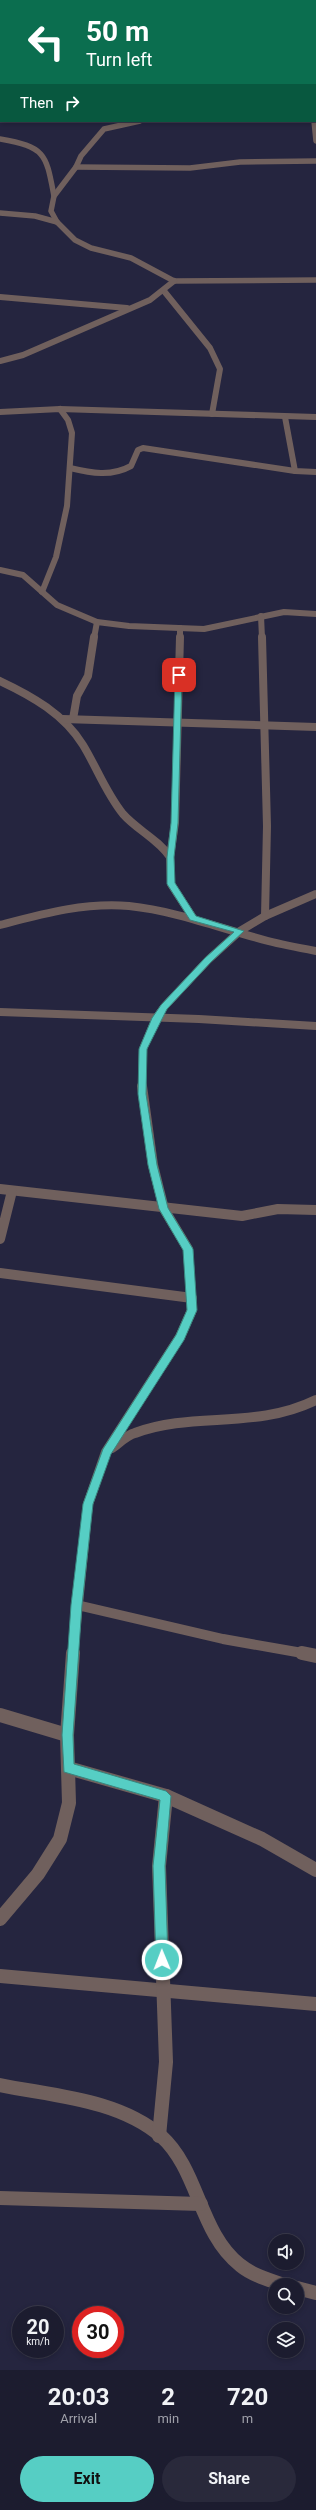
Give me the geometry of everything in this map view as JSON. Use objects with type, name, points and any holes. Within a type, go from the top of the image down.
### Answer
[{"type":"street","points":[[101,122],[104,129]]},
{"type":"street","points":[[54,196],[76,167],[81,156],[104,129],[136,122]]},
{"type":"street","points":[[314,122],[316,138]]},
{"type":"street","points":[[0,140],[35,149],[44,155],[50,167],[54,196],[51,211],[57,222],[75,240],[91,248],[131,258],[174,281],[316,280]]},
{"type":"street","points":[[76,167],[190,168],[240,162],[316,161]]},
{"type":"street","points":[[0,213],[35,216],[57,222]]},
{"type":"street","points":[[0,361],[23,355],[131,309],[164,291],[174,281]]},
{"type":"street","points":[[164,291],[210,348],[220,369],[212,414]]},
{"type":"street","points":[[0,297],[131,309]]},
{"type":"street","points":[[42,592],[56,557],[63,530],[70,468],[72,432],[68,420],[60,409]]},
{"type":"street","points":[[0,412],[60,409],[316,418]]},
{"type":"street","points":[[285,417],[293,451],[295,471]]},
{"type":"street","points":[[70,468],[98,474],[117,473],[131,466],[138,450],[143,448],[295,471],[316,472]]},
{"type":"street","points":[[0,570],[23,575],[36,584],[42,592],[68,611],[97,622],[204,629],[221,627],[261,616],[284,612],[316,614]]},
{"type":"street","points":[[261,616],[267,826],[265,916]]},
{"type":"street","points":[[73,719],[77,696],[88,676],[97,622]]},
{"type":"street","points":[[180,628],[175,823],[170,857],[171,884],[193,918]]},
{"type":"street","points":[[0,681],[24,691],[63,719],[83,744],[106,790],[130,821],[166,849],[170,857]]},
{"type":"street","points":[[63,719],[178,721],[316,727]]},
{"type":"street","points":[[0,1919],[38,1874],[60,1840],[69,1802],[67,1735],[77,1605],[88,1504],[106,1452],[180,1337],[192,1310],[188,1249],[164,1209],[153,1165],[142,1094],[143,1049],[156,1018],[180,987],[240,931],[265,916],[316,894]]},
{"type":"street","points":[[0,925],[52,911],[92,906],[129,906],[193,918],[240,931],[268,941],[316,951]]},
{"type":"street","points":[[0,1012],[316,1026]]},
{"type":"street","points":[[0,1189],[164,1209],[242,1216],[278,1209],[316,1210]]},
{"type":"street","points":[[0,1239],[12,1191]]},
{"type":"street","points":[[0,1273],[192,1298]]},
{"type":"street","points":[[106,1452],[133,1433],[166,1424],[262,1418],[304,1406],[316,1400]]},
{"type":"street","points":[[77,1605],[223,1639],[316,1656]]},
{"type":"street","points":[[0,1715],[67,1735]]},
{"type":"street","points":[[68,1768],[166,1796],[262,1840],[316,1870]]},
{"type":"street","points":[[159,2136],[166,2062],[159,1866],[166,1796]]},
{"type":"street","points":[[0,1976],[163,1992],[316,2004]]},
{"type":"street","points":[[0,2085],[114,2109],[146,2125],[177,2154],[220,2244],[236,2262],[258,2275],[268,2279]]},
{"type":"street","points":[[0,2198],[201,2204]]},
{"type":"street","points":[[304,2290],[316,2293]]},
{"type":"route","points":[[162,1960],[159,1866],[166,1796],[68,1768],[67,1735],[77,1605],[88,1504],[106,1452],[152,1378],[180,1337],[192,1310],[188,1249],[164,1209],[153,1165],[142,1094],[143,1049],[156,1018],[180,987],[240,931],[193,918],[176,894],[171,884],[170,857],[175,823],[179,675]]}]
